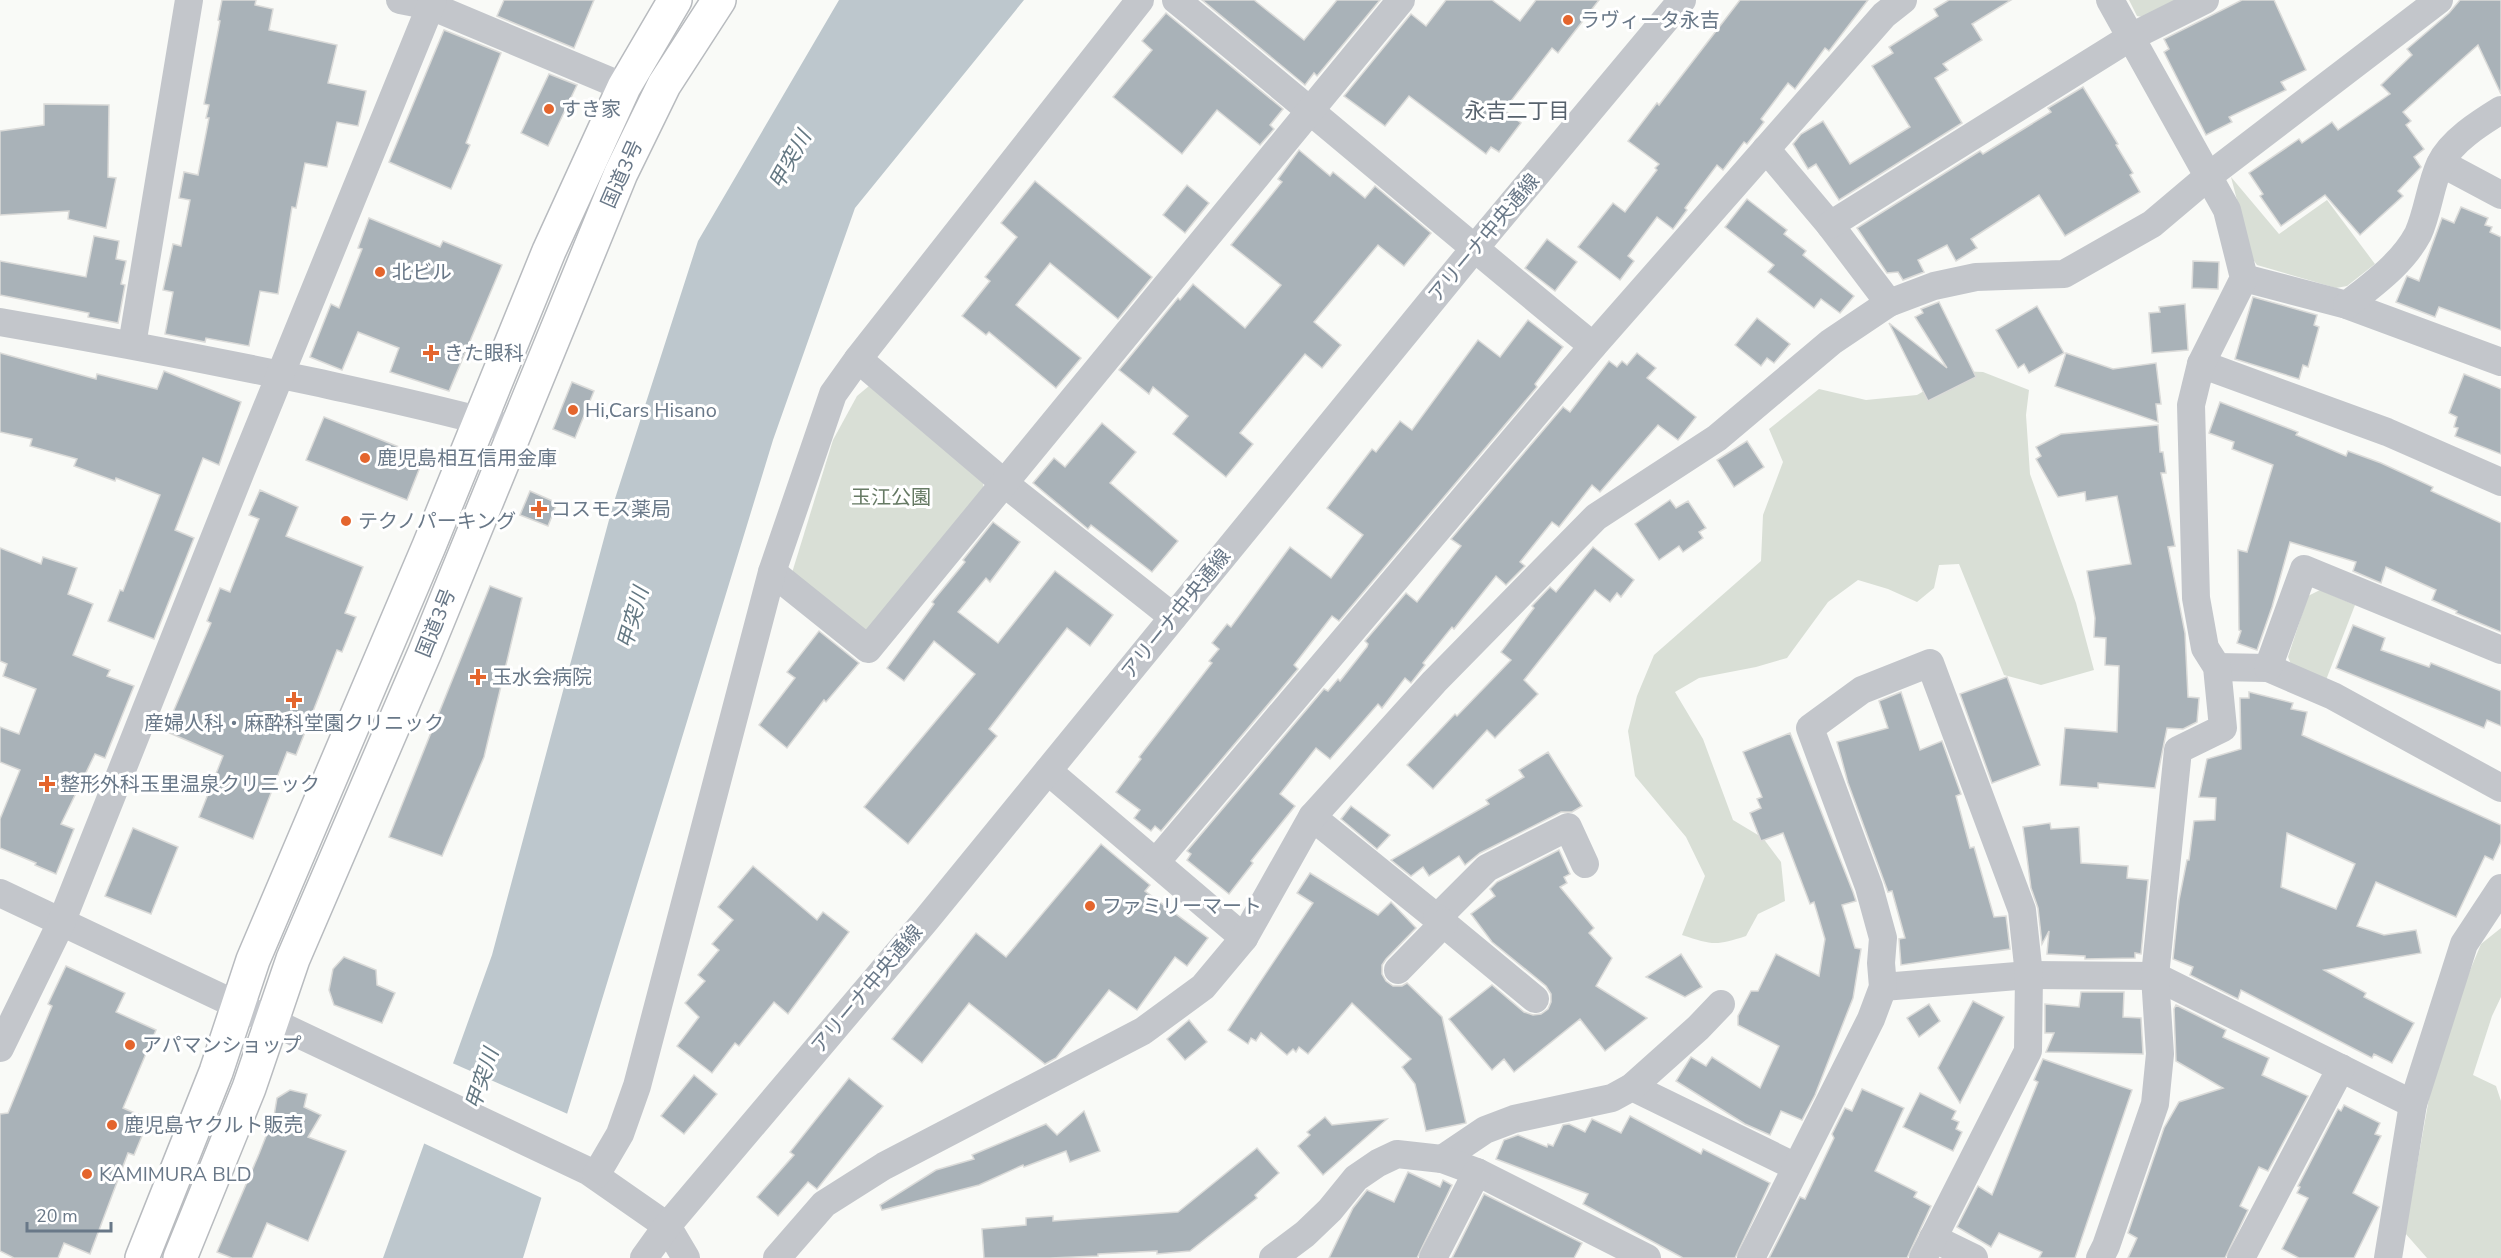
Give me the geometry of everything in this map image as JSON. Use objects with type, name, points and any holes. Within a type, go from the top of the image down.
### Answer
[{"type":"highway","name":"国道3号","points":[[142,1258],[216,1072],[260,943],[481,420],[549,251],[624,87],[675,0]]},
{"type":"highway","name":"国道3号","points":[[180,1258],[249,1088],[293,959],[425,652],[621,173],[664,85],[719,0]]},
{"type":"street","points":[[132,345],[189,0]]},
{"type":"street","points":[[400,0],[432,3],[624,87]]},
{"type":"street","points":[[592,1173],[620,1134],[637,1086],[772,572],[833,394],[1140,0]]},
{"type":"street","points":[[1176,0],[1312,110],[1474,249],[1593,346]]},
{"type":"street","points":[[772,572],[868,649],[1401,0]]},
{"type":"street","name":"アリーナ中央通線","points":[[644,1258],[667,1226],[926,920],[1474,249],[1682,0]]},
{"type":"street","points":[[1156,862],[1593,346],[1884,15],[1904,0]]},
{"type":"street","points":[[2100,1258],[2155,1104],[2160,1054],[2156,976],[2178,750],[2223,728],[2217,667],[2205,648],[2196,598],[2191,405],[2201,364],[2244,278],[2227,210],[2210,175],[2110,0]]},
{"type":"street","points":[[1830,225],[2131,37],[2205,0]]},
{"type":"street","points":[[777,1258],[824,1204],[884,1166],[1143,1031],[1203,987],[1244,938],[1312,816],[1434,682],[1596,517],[1717,438],[1831,342],[1889,303],[1934,286],[1976,278],[2064,274],[2152,224],[2210,175],[2439,0]]},
{"type":"street","points":[[0,1047],[61,923],[279,375],[432,3]]},
{"type":"street","points":[[2347,305],[2400,261],[2418,233],[2441,163],[2456,144],[2479,123],[2501,110]]},
{"type":"street","points":[[1766,148],[1830,225],[1889,303]]},
{"type":"street","points":[[2441,163],[2501,195]]},
{"type":"street","points":[[2244,278],[2347,305],[2501,362]]},
{"type":"street","points":[[0,322],[132,345],[437,408],[515,430]]},
{"type":"street","points":[[858,359],[1004,483],[1173,617]]},
{"type":"street","points":[[2201,364],[2387,432],[2501,482]]},
{"type":"street","points":[[2268,668],[2304,570],[2501,650]]},
{"type":"street","points":[[1751,1258],[1871,1019],[1883,987],[1881,963],[1883,938],[1872,897],[1810,728],[1862,690],[1930,663],[2022,910],[2029,975],[2028,1051],[1928,1248],[1974,1258]]},
{"type":"street","points":[[2217,667],[2268,668],[2333,696],[2501,788]]},
{"type":"street","points":[[1048,771],[1244,938]]},
{"type":"street","points":[[1312,816],[1535,999]]},
{"type":"street","points":[[1398,970],[1487,868],[1568,827],[1585,864]]},
{"type":"street","points":[[2388,1258],[2414,1104],[2464,944],[2501,888]]},
{"type":"street","points":[[0,893],[592,1173],[667,1226],[686,1258]]},
{"type":"street","points":[[1883,987],[2029,975],[2156,976],[2414,1104]]},
{"type":"street","points":[[1442,1159],[1485,1130],[1514,1119],[1612,1098],[1632,1087],[1698,1028],[1720,1005]]},
{"type":"street","points":[[2241,1258],[2341,1068]]},
{"type":"street","points":[[1632,1087],[1797,1167]]},
{"type":"street","points":[[1273,1258],[1305,1234],[1330,1210],[1356,1178],[1378,1163],[1397,1154],[1442,1159],[1477,1172],[1597,1247],[1647,1258]]},
{"type":"street","points":[[1433,1258],[1477,1172]]},
{"type":"green space","points":[[2129,0],[2185,0],[2147,18],[2137,16]]},
{"type":"green space","points":[[2231,177],[2279,234],[2327,200],[2375,264],[2347,286],[2336,288],[2257,265],[2252,258]]},
{"type":"green space","points":[[1959,371],[1983,372],[2029,390],[2026,415],[2030,474],[2076,603],[2094,670],[2041,685],[2004,675],[1959,564],[1939,565],[1934,588],[1917,602],[1888,589],[1858,580],[1828,602],[1787,658],[1756,667],[1699,678],[1675,692],[1703,739],[1733,820],[1763,838],[1781,862],[1785,901],[1758,914],[1746,936],[1714,943],[1682,935],[1705,876],[1686,837],[1635,776],[1628,731],[1637,696],[1654,655],[1761,561],[1763,515],[1783,462],[1769,429],[1819,389],[1866,400],[1917,395]]},
{"type":"green space","name":"玉江公園","points":[[869,386],[983,481],[984,495],[874,631],[858,633],[791,576],[833,440],[857,396]]},
{"type":"green space","points":[[2320,590],[2355,605],[2326,680],[2293,669],[2288,657],[2308,596]]},
{"type":"green space","points":[[2501,928],[2501,997],[2492,1016],[2473,1075],[2496,1086],[2501,1101],[2501,1258],[2427,1258],[2405,1233],[2431,1087],[2459,997],[2481,944]]},
{"type":"water","name":"甲突川","points":[[839,0],[1024,0],[855,208],[773,440],[523,1258],[383,1258],[492,955],[613,505],[698,241]]},
{"type":"pier","points":[[450,1062],[570,1115],[544,1199],[421,1142]]},
{"type":"building","points":[[222,0],[256,0],[255,5],[273,9],[269,30],[337,45],[328,83],[366,91],[358,126],[337,122],[327,167],[305,163],[296,208],[292,207],[278,294],[260,291],[249,346],[206,338],[205,342],[165,334],[173,292],[163,290],[173,244],[181,246],[190,200],[179,198],[184,172],[198,175],[209,118],[206,118],[209,105],[204,104]]},
{"type":"building","points":[[504,0],[594,0],[574,48],[497,16]]},
{"type":"building","points":[[1202,0],[1254,0],[1304,40],[1337,0],[1380,0],[1317,76],[1314,73],[1305,85]]},
{"type":"building","points":[[1446,0],[1492,0],[1520,21],[1536,0],[1599,0],[1558,53],[1552,48],[1504,110],[1521,123],[1499,152],[1491,147],[1486,154],[1409,96],[1385,126],[1344,96],[1411,14],[1426,26]]},
{"type":"building","points":[[1740,0],[1868,0],[1829,51],[1825,48],[1795,89],[1788,83],[1761,119],[1764,122],[1747,144],[1744,142],[1723,170],[1717,165],[1685,208],[1687,210],[1673,229],[1657,217],[1628,256],[1634,261],[1620,280],[1578,247],[1613,203],[1625,212],[1657,170],[1655,168],[1659,164],[1628,141],[1657,103],[1659,105]]},
{"type":"building","points":[[1949,0],[2011,0],[1972,24],[1982,40],[1943,64],[1948,70],[1935,78],[1962,123],[1839,200],[1816,164],[1808,169],[1793,144],[1801,134],[1823,121],[1850,164],[1910,127],[1872,66],[1893,53],[1889,47],[1938,16],[1934,9]]},
{"type":"building","points":[[2242,0],[2274,0],[2306,70],[2281,82],[2286,90],[2229,117],[2232,122],[2206,135],[2164,52],[2169,49],[2164,39]]},
{"type":"building","points":[[2460,0],[2501,0],[2501,94],[2478,45],[2403,112],[2411,121],[2406,125],[2424,149],[2414,157],[2421,167],[2398,191],[2403,196],[2360,235],[2325,195],[2281,226],[2260,196],[2263,194],[2249,173],[2299,139],[2302,143],[2332,122],[2338,130],[2390,94],[2381,85],[2412,55],[2407,49],[2449,13]]},
{"type":"building","points":[[1166,13],[1283,109],[1270,125],[1274,129],[1260,145],[1217,110],[1182,154],[1113,97],[1152,50],[1142,41]]},
{"type":"building","points":[[444,30],[501,53],[466,143],[470,145],[451,189],[389,162]]},
{"type":"building","name":"すき家","points":[[549,74],[577,85],[548,146],[521,133]]},
{"type":"building","points":[[2083,87],[2118,144],[2116,145],[2133,173],[2130,175],[2140,192],[2065,236],[2039,195],[1971,239],[1977,248],[1956,261],[1947,245],[1918,260],[1924,272],[1903,280],[1898,272],[1887,273],[1857,228],[1980,151],[1983,154],[2051,112],[2048,108]]},
{"type":"building","points":[[44,104],[109,105],[108,177],[116,178],[106,228],[68,219],[69,211],[0,215],[0,131],[44,125]]},
{"type":"building","points":[[1299,150],[1330,176],[1333,172],[1365,198],[1375,186],[1431,233],[1404,266],[1378,245],[1314,322],[1341,345],[1322,368],[1305,354],[1240,433],[1253,444],[1226,477],[1173,434],[1188,416],[1153,387],[1149,394],[1119,370],[1178,298],[1180,300],[1193,284],[1245,328],[1281,285],[1231,245],[1282,182],[1278,179]]},
{"type":"building","points":[[1035,181],[1152,277],[1118,319],[1050,263],[1016,305],[1081,358],[1056,388],[989,332],[986,335],[962,316],[990,281],[985,277],[1017,237],[1001,223]]},
{"type":"building","points":[[1187,185],[1209,203],[1185,233],[1163,215]]},
{"type":"building","points":[[1747,199],[1787,230],[1784,234],[1806,251],[1803,255],[1854,296],[1840,313],[1821,299],[1814,308],[1768,272],[1774,265],[1725,227]]},
{"type":"building","points":[[2461,207],[2488,218],[2485,225],[2492,227],[2490,232],[2501,237],[2501,330],[2439,307],[2435,317],[2396,302],[2407,276],[2419,281],[2442,218],[2454,223]]},
{"type":"building","points":[[369,218],[440,247],[443,241],[502,265],[449,391],[390,372],[399,348],[358,332],[342,370],[310,357],[331,304],[339,308],[362,249],[358,248]]},
{"type":"building","points":[[94,236],[119,241],[116,259],[126,261],[121,284],[125,285],[118,323],[88,317],[89,313],[0,295],[0,261],[86,277]]},
{"type":"building","points":[[1547,239],[1577,262],[1555,291],[1525,268]]},
{"type":"building","points":[[2193,261],[2219,262],[2218,289],[2192,288]]},
{"type":"building","points":[[2253,297],[2317,315],[2314,325],[2319,327],[2308,367],[2303,365],[2299,379],[2235,359]]},
{"type":"building","points":[[1939,302],[1976,377],[1928,401],[1889,323],[1947,368],[1915,317],[1923,313],[1921,309]]},
{"type":"building","points":[[2185,304],[2188,350],[2152,353],[2149,313],[2160,312],[2159,307]]},
{"type":"building","points":[[2037,306],[2064,353],[2029,373],[2024,364],[2018,368],[1996,330]]},
{"type":"building","points":[[1757,318],[1790,344],[1774,363],[1767,358],[1761,366],[1735,345]]},
{"type":"building","points":[[1528,320],[1563,347],[1535,384],[1537,387],[1339,621],[1332,616],[1294,665],[1298,669],[1161,831],[1155,826],[1151,831],[1134,818],[1140,810],[1116,792],[1141,759],[1139,757],[1212,663],[1209,661],[1219,649],[1212,643],[1227,624],[1231,627],[1290,547],[1331,578],[1363,535],[1327,508],[1372,449],[1376,452],[1400,421],[1412,430],[1478,340],[1500,357]]},
{"type":"building","points":[[0,353],[96,379],[97,374],[157,389],[164,371],[241,402],[219,465],[203,458],[175,530],[194,538],[154,639],[108,621],[120,590],[123,591],[160,495],[116,478],[115,481],[74,466],[77,459],[30,446],[32,439],[0,432]]},
{"type":"building","points":[[1637,353],[1656,368],[1647,378],[1696,417],[1678,440],[1658,425],[1600,492],[1592,485],[1559,527],[1552,522],[1520,562],[1525,566],[1506,585],[1496,576],[1454,629],[1452,627],[1423,663],[1425,665],[1411,683],[1405,678],[1382,708],[1378,704],[1330,759],[1316,748],[1280,794],[1295,806],[1251,861],[1253,863],[1229,894],[1187,860],[1191,854],[1187,851],[1324,689],[1328,691],[1338,679],[1340,681],[1367,647],[1368,644],[1365,641],[1406,593],[1417,602],[1461,546],[1451,539],[1563,407],[1570,412],[1609,361],[1617,367],[1622,361],[1627,365]]},
{"type":"building","points":[[2066,353],[2113,369],[2156,363],[2161,404],[2156,404],[2158,422],[2055,386]]},
{"type":"building","points":[[2464,374],[2501,389],[2501,454],[2455,436],[2458,428],[2454,427],[2457,417],[2449,413]]},
{"type":"building","name":"Hi,Cars Hisano","points":[[572,382],[594,391],[575,438],[553,429]]},
{"type":"building","points":[[2220,402],[2298,432],[2296,435],[2346,456],[2348,451],[2381,463],[2433,487],[2431,491],[2501,523],[2501,632],[2432,600],[2436,590],[2386,567],[2381,583],[2353,571],[2356,562],[2290,542],[2257,650],[2237,643],[2241,631],[2239,630],[2238,550],[2247,552],[2273,465],[2232,449],[2234,442],[2209,433]]},
{"type":"building","name":"鹿児島相互信用金庫","points":[[324,417],[424,457],[407,500],[306,460]]},
{"type":"building","points":[[1102,423],[1136,452],[1110,483],[1178,541],[1152,572],[1091,525],[1088,529],[1033,483],[1054,458],[1065,467]]},
{"type":"building","points":[[2158,425],[2160,452],[2163,452],[2166,473],[2161,473],[2175,546],[2168,547],[2185,633],[2188,697],[2199,698],[2197,722],[2183,729],[2167,728],[2155,788],[2098,783],[2098,788],[2060,785],[2065,728],[2117,732],[2119,666],[2105,665],[2106,638],[2094,637],[2095,618],[2087,571],[2131,564],[2117,496],[2086,501],[2085,492],[2058,497],[2036,459],[2041,456],[2036,447],[2061,434]]},
{"type":"building","points":[[1747,441],[1764,467],[1734,487],[1717,460]]},
{"type":"building","points":[[260,490],[298,507],[286,536],[363,567],[345,613],[356,617],[342,652],[337,650],[296,755],[287,752],[253,839],[199,817],[223,756],[165,731],[211,623],[207,621],[220,588],[230,592],[259,519],[249,515]]},
{"type":"building","name":"コスモス薬局","points":[[530,491],[557,503],[548,526],[520,515]]},
{"type":"building","points":[[1670,500],[1676,508],[1688,501],[1706,528],[1699,532],[1703,538],[1683,552],[1679,546],[1659,560],[1635,524]]},
{"type":"building","points":[[993,522],[1020,542],[990,582],[986,578],[958,612],[998,643],[1055,571],[1113,615],[1090,646],[1067,628],[989,729],[997,736],[908,844],[864,807],[975,674],[934,641],[904,681],[887,668],[934,604],[932,602],[965,562],[963,560]]},
{"type":"building","points":[[1593,547],[1634,580],[1621,597],[1617,593],[1610,602],[1595,590],[1524,680],[1538,694],[1495,738],[1487,730],[1433,789],[1407,765],[1511,660],[1501,652],[1534,608],[1532,606],[1550,587],[1556,592]]},
{"type":"building","points":[[0,548],[41,564],[43,557],[77,568],[68,594],[93,604],[73,655],[110,670],[107,676],[134,686],[105,758],[95,754],[61,824],[74,829],[56,874],[0,848],[0,819],[20,770],[0,762],[0,727],[19,734],[36,689],[3,676],[7,664],[0,661]]},
{"type":"building","name":"玉水会病院","points":[[490,586],[522,598],[484,757],[442,856],[389,837]]},
{"type":"building","points":[[2353,625],[2385,638],[2381,650],[2429,667],[2431,663],[2501,691],[2501,726],[2487,720],[2484,728],[2336,668]]},
{"type":"building","points":[[819,631],[859,663],[826,702],[824,700],[787,748],[759,725],[795,678],[787,672]]},
{"type":"building","points":[[2007,677],[2040,765],[1992,783],[1960,694]]},
{"type":"building","points":[[1901,692],[1920,750],[1942,741],[1961,794],[1956,796],[1970,848],[1974,847],[1994,917],[2006,916],[2010,949],[1901,965],[1899,939],[1905,938],[1892,891],[1888,892],[1848,783],[1837,742],[1888,728],[1879,701]]},
{"type":"building","points":[[2249,692],[2293,703],[2291,709],[2307,712],[2302,735],[2501,825],[2501,842],[2493,860],[2485,856],[2456,917],[2376,882],[2357,926],[2384,935],[2416,930],[2421,953],[2324,970],[2366,993],[2364,997],[2414,1023],[2392,1063],[2374,1054],[2372,1058],[2241,990],[2238,999],[2190,975],[2193,967],[2173,959],[2179,900],[2187,860],[2189,860],[2194,821],[2215,820],[2216,798],[2199,797],[2207,759],[2241,749],[2240,698],[2249,698]],"holes":[[[2287,833],[2355,864],[2336,909],[2281,887]]]},
{"type":"building","points":[[1790,733],[1856,901],[1842,905],[1855,948],[1861,949],[1853,998],[1815,1095],[1802,1120],[1781,1111],[1770,1135],[1745,1124],[1676,1081],[1691,1057],[1706,1066],[1712,1057],[1760,1088],[1779,1046],[1738,1025],[1738,1016],[1751,991],[1758,991],[1776,954],[1819,976],[1825,939],[1814,902],[1810,904],[1783,833],[1761,841],[1750,813],[1761,808],[1757,799],[1762,797],[1743,752]]},
{"type":"building","points":[[1548,752],[1582,806],[1572,812],[1561,812],[1480,853],[1465,865],[1459,856],[1429,876],[1423,867],[1411,876],[1391,860],[1489,804],[1486,800],[1524,777],[1519,770]]},
{"type":"building","points":[[1351,806],[1390,835],[1377,849],[1341,819]]},
{"type":"building","points":[[2050,823],[2051,829],[2079,827],[2081,863],[2128,866],[2127,878],[2148,880],[2141,954],[2135,953],[2135,958],[2085,959],[2085,956],[2047,954],[2049,931],[2042,944],[2038,908],[2031,888],[2023,827]]},
{"type":"building","points":[[133,828],[178,847],[151,914],[105,896]]},
{"type":"building","points":[[1101,844],[1150,885],[1145,891],[1208,938],[1187,966],[1175,957],[1137,1010],[1109,990],[1056,1058],[1045,1064],[969,1003],[922,1063],[892,1039],[976,933],[1006,957]]},
{"type":"building","points":[[1559,850],[1570,874],[1564,877],[1567,883],[1560,887],[1594,928],[1589,933],[1612,958],[1596,986],[1647,1018],[1605,1051],[1580,1019],[1514,1072],[1504,1059],[1492,1070],[1449,1019],[1492,985],[1524,1012],[1533,1015],[1541,1014],[1548,1009],[1551,994],[1546,986],[1492,942],[1471,914],[1495,896],[1490,889],[1497,882]]},
{"type":"building","points":[[753,866],[817,920],[823,912],[849,932],[788,1014],[774,1002],[739,1046],[735,1043],[712,1073],[677,1046],[699,1017],[685,1003],[705,981],[698,975],[719,950],[712,944],[733,920],[718,907]]},
{"type":"building","points":[[1310,873],[1378,915],[1391,902],[1416,928],[1386,959],[1382,965],[1382,974],[1393,986],[1402,986],[1407,983],[1442,1017],[1466,1123],[1426,1131],[1415,1084],[1402,1067],[1411,1059],[1352,1003],[1308,1054],[1299,1047],[1296,1052],[1293,1049],[1287,1055],[1261,1033],[1256,1041],[1251,1038],[1248,1044],[1228,1030],[1313,903],[1297,893]]},
{"type":"building","points":[[1681,954],[1702,987],[1685,997],[1646,977]]},
{"type":"building","points":[[344,957],[376,970],[377,985],[395,993],[382,1023],[334,1005],[329,990],[333,969]]},
{"type":"building","points":[[66,966],[125,993],[116,1012],[156,1030],[123,1108],[149,1119],[134,1155],[128,1153],[90,1254],[64,1243],[58,1258],[14,1258],[0,1251],[0,1114],[8,1113],[52,1006],[48,1004]]},
{"type":"building","points":[[2081,992],[2124,992],[2123,1017],[2141,1018],[2143,1054],[2046,1052],[2054,1033],[2045,1033],[2045,1004],[2079,1007]]},
{"type":"building","points":[[1973,1001],[2004,1017],[1960,1103],[1938,1068]]},
{"type":"building","points":[[1929,1004],[1940,1021],[1919,1037],[1907,1018]]},
{"type":"building","points":[[2176,1005],[2226,1030],[2223,1037],[2269,1058],[2262,1075],[2308,1096],[2268,1171],[2259,1167],[2240,1206],[2248,1210],[2225,1258],[2128,1258],[2137,1238],[2128,1233],[2164,1128],[2179,1102],[2223,1088],[2176,1061],[2174,1009]]},
{"type":"building","points":[[1189,1020],[1207,1042],[1185,1060],[1167,1039]]},
{"type":"building","points":[[2043,1059],[2132,1090],[2075,1258],[2039,1258],[2042,1252],[1999,1233],[1991,1247],[1957,1227],[1978,1186],[1992,1195],[2038,1082],[2034,1080]]},
{"type":"building","points":[[694,1075],[717,1094],[684,1134],[661,1116]]},
{"type":"building","points":[[849,1078],[883,1106],[817,1189],[808,1182],[778,1216],[757,1197],[794,1155],[790,1152]]},
{"type":"building","points":[[1862,1089],[1904,1108],[1875,1171],[1917,1192],[1914,1197],[1931,1206],[1907,1258],[1769,1258],[1800,1197],[1805,1199],[1834,1138],[1832,1134],[1845,1108],[1852,1111]]},
{"type":"building","points":[[290,1090],[307,1094],[304,1107],[321,1115],[308,1137],[346,1151],[308,1241],[267,1223],[252,1258],[232,1258],[217,1252],[274,1116],[277,1098]]},
{"type":"building","points":[[1920,1093],[1956,1111],[1952,1119],[1959,1122],[1956,1129],[1962,1132],[1953,1151],[1903,1127]]},
{"type":"building","points":[[2344,1105],[2380,1123],[2375,1134],[2381,1136],[2353,1193],[2379,1207],[2354,1258],[2299,1258],[2282,1249],[2308,1198],[2297,1193],[2300,1187],[2298,1186],[2338,1109],[2341,1111]]},
{"type":"building","points":[[1084,1111],[1100,1151],[1070,1162],[1066,1151],[1024,1167],[1023,1165],[979,1185],[882,1210],[880,1205],[936,1170],[974,1159],[972,1155],[1046,1124],[1057,1135]]},
{"type":"building","points":[[1630,1116],[1701,1154],[1703,1149],[1770,1183],[1735,1258],[1683,1258],[1583,1204],[1588,1194],[1496,1159],[1504,1140],[1518,1135],[1547,1147],[1548,1144],[1553,1146],[1563,1125],[1569,1124],[1585,1132],[1592,1119],[1621,1133]]},
{"type":"building","points":[[1325,1117],[1332,1125],[1387,1119],[1323,1175],[1298,1146],[1310,1135],[1307,1132]]},
{"type":"building","points":[[1257,1148],[1279,1173],[1255,1195],[1257,1198],[1190,1251],[1050,1258],[984,1258],[982,1229],[1026,1225],[1026,1218],[1053,1216],[1053,1221],[1178,1212]]},
{"type":"building","points":[[1408,1172],[1440,1187],[1443,1180],[1452,1185],[1417,1258],[1329,1258],[1353,1208],[1367,1190],[1394,1202]]},
{"type":"building","points":[[1484,1194],[1582,1243],[1574,1258],[1452,1258]]},
{"type":"place","name":"ラヴィータ永吉","points":[[1568,20]]},
{"type":"place","name":"すき家","points":[[549,109]]},
{"type":"place","name":"北ビル","points":[[380,272]]},
{"type":"place","name":"きた眼科","points":[[431,353]]},
{"type":"place","name":"Hi,Cars Hisano","points":[[573,410]]},
{"type":"place","name":"鹿児島相互信用金庫","points":[[365,458]]},
{"type":"place","name":"コスモス薬局","points":[[539,509]]},
{"type":"place","name":"テクノパーキング","points":[[346,521]]},
{"type":"place","name":"玉水会病院","points":[[478,677]]},
{"type":"place","name":"産婦人科・麻酔科堂園クリニック","points":[[294,700]]},
{"type":"place","name":"整形外科玉里温泉クリニック","points":[[47,784]]},
{"type":"place","name":"ファミリーマート","points":[[1090,906]]},
{"type":"place","name":"アパマンショップ","points":[[130,1045]]},
{"type":"place","name":"鹿児島ヤクルト販売","points":[[112,1125]]},
{"type":"place","name":"KAMIMURA BLD","points":[[87,1174]]},
{"type":"district","name":"永吉二丁目","points":[[1517,111]]}]
